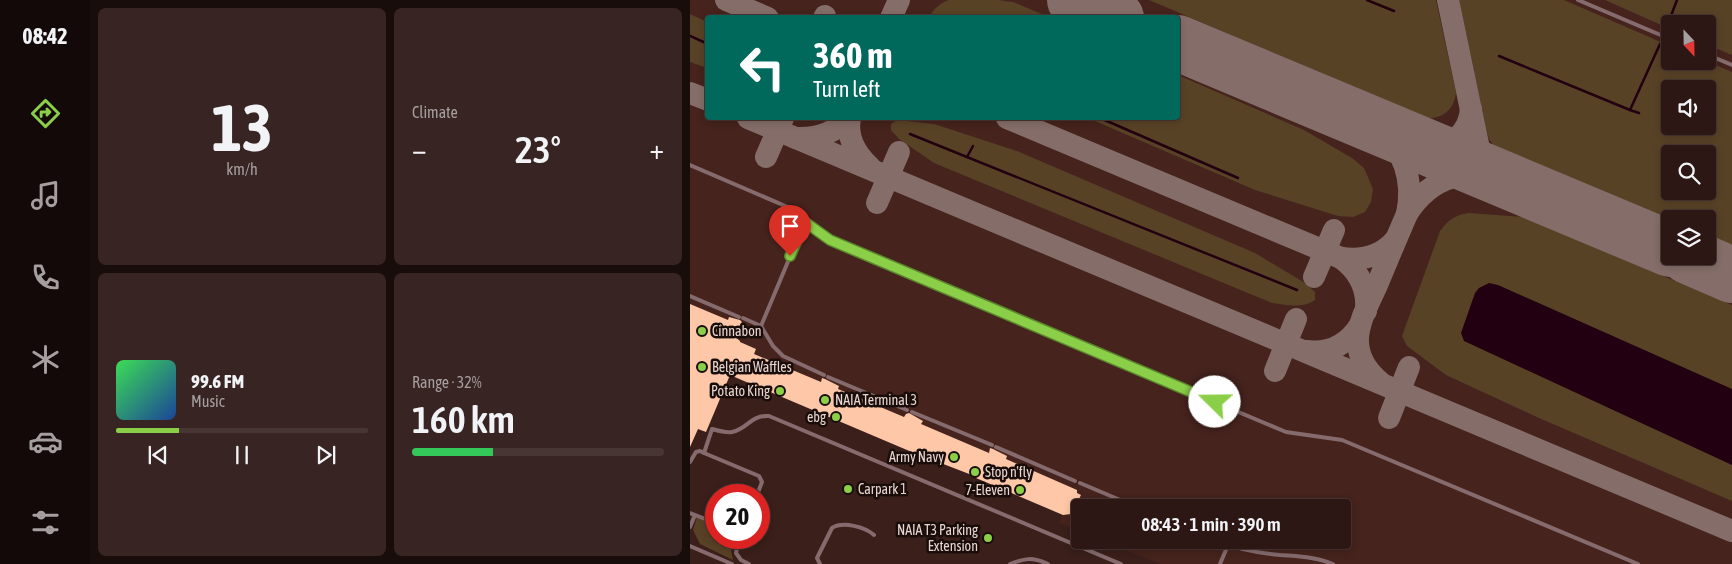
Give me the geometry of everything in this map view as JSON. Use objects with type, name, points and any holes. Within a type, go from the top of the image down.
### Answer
[{"type":"lane","points":[[1578,0],[1661,35]]},
{"type":"lane","points":[[1716,58],[1732,65]]},
{"type":"lane","points":[[690,165],[790,208],[805,222],[830,240],[1286,432],[1342,440],[1638,564]]},
{"type":"lane","points":[[761,326],[805,222]]},
{"type":"lane","points":[[690,296],[761,326],[773,346],[783,356],[826,376],[1118,499]]},
{"type":"lane","points":[[704,452],[712,429],[733,432],[754,418],[769,416],[1121,564]]},
{"type":"lane","points":[[690,462],[696,452],[704,452],[759,476],[761,484]]},
{"type":"lane","points":[[690,513],[705,519]]},
{"type":"lane","points":[[690,527],[696,515]]},
{"type":"lane","points":[[820,564],[817,558],[832,528],[835,526],[839,524],[865,529],[874,535]]},
{"type":"lane","points":[[690,546],[732,564]]},
{"type":"lane","points":[[737,549],[736,553],[741,560],[749,564]]},
{"type":"lane","points":[[1220,564],[1227,549]]},
{"type":"lane","points":[[1242,549],[1303,556],[1324,560],[1333,564]]},
{"type":"lane","points":[[1010,564],[1035,558],[1048,564]]},
{"type":"shaded area","points":[[690,0],[1732,0],[1732,564],[1160,564],[1124,549],[1351,549],[1351,499],[1071,499],[1071,527],[1060,523],[1062,514],[977,477],[907,450],[730,376],[707,432],[698,429],[690,448]]},
{"type":"shaded area","points":[[949,0],[998,0],[1013,2],[1044,15],[931,15],[943,3]]},
{"type":"shaded area","points":[[1149,0],[1436,0],[1456,93],[1455,99],[1443,115],[1427,118]]},
{"type":"shaded area","points":[[1459,0],[1564,0],[1661,42],[1661,70],[1716,70],[1716,65],[1732,72],[1732,246],[1716,239],[1716,210],[1661,210],[1661,216],[1494,146],[1489,139]]},
{"type":"shaded area","points":[[1605,0],[1732,0],[1732,55],[1716,48],[1716,15],[1661,15],[1661,25]]},
{"type":"shaded area","points":[[690,14],[705,21],[705,67],[690,62]]},
{"type":"shaded area","points":[[1180,76],[1304,130],[1352,158],[1364,168],[1373,189],[1371,202],[1365,212],[1353,217],[1338,216],[1255,190],[1093,120],[1180,120]]},
{"type":"shaded area","points":[[897,120],[934,124],[1017,151],[1255,253],[1305,283],[1315,292],[1315,300],[1305,305],[1272,303],[934,163],[899,139],[891,130],[891,124]]},
{"type":"shaded area","points":[[1469,213],[1523,217],[1732,305],[1732,501],[1539,418],[1446,375],[1407,346],[1402,336],[1440,231],[1452,219]]},
{"type":"shaded area","points":[[1489,283],[1498,285],[1732,389],[1732,465],[1464,341],[1461,333],[1475,293],[1479,288]]},
{"type":"shaded area","points":[[697,517],[705,520],[705,546],[700,544],[693,530]]},
{"type":"shaded area","points":[[710,549],[731,549],[733,560]]},
{"type":"building","name":"NAIA Terminal 3","points":[[690,304],[728,320],[729,317],[740,320],[742,322],[740,325],[752,329],[734,336],[740,342],[756,349],[754,354],[821,382],[822,378],[825,379],[839,386],[838,389],[904,417],[909,413],[923,421],[921,424],[989,453],[990,448],[993,449],[1007,456],[1006,459],[1077,490],[1077,493],[1081,495],[1079,499],[1071,499],[1071,514],[1063,515],[977,477],[907,450],[730,375],[706,432],[698,429],[690,447]]},
{"type":"waterway","points":[[1367,0],[1394,11]]},
{"type":"waterway","points":[[1671,15],[1677,0]]},
{"type":"waterway","points":[[690,36],[705,43]]},
{"type":"waterway","points":[[1639,113],[1630,110],[1660,44]]},
{"type":"waterway","points":[[1499,56],[1630,110]]},
{"type":"waterway","points":[[1105,120],[1238,178]]},
{"type":"waterway","points":[[910,134],[1297,290]]},
{"type":"waterway","points":[[967,157],[973,146]]},
{"type":"taxiway","points":[[726,0],[761,15]]},
{"type":"taxiway","points":[[892,15],[899,0]]},
{"type":"taxiway","points":[[1448,0],[1481,158],[1495,176]]},
{"type":"taxiway","points":[[690,93],[705,99]]},
{"type":"taxiway","points":[[1427,147],[1444,145],[1457,138],[1467,125],[1471,109]]},
{"type":"taxiway","points":[[753,120],[1732,531]]},
{"type":"taxiway","points":[[766,157],[782,120]]},
{"type":"taxiway","points":[[796,138],[811,138],[830,132],[845,120]]},
{"type":"taxiway","points":[[850,120],[849,132],[853,145],[860,157],[870,167]]},
{"type":"taxiway","points":[[1012,120],[1341,258],[1353,269],[1361,281],[1364,288],[1366,311]]},
{"type":"taxiway","points":[[1377,127],[1394,145],[1405,166],[1409,189],[1407,214]]},
{"type":"taxiway","points":[[877,203],[899,152]]},
{"type":"taxiway","points":[[1380,382],[1362,360],[1358,343],[1359,328],[1407,214],[1427,191],[1439,183],[1452,178],[1480,175],[1510,183]]},
{"type":"taxiway","points":[[1314,277],[1334,230]]},
{"type":"taxiway","points":[[1341,258],[1356,259],[1371,256],[1384,250],[1396,239]]},
{"type":"taxiway","points":[[1275,371],[1296,319]]},
{"type":"taxiway","points":[[1306,351],[1323,351],[1338,346],[1350,338],[1360,325]]},
{"type":"taxiway","points":[[1389,418],[1409,367]]},
{"type":"runway","points":[[1075,0],[1109,15]]},
{"type":"runway","points":[[1180,44],[1661,245]]},
{"type":"runway","points":[[1709,265],[1732,275]]},
{"type":"place","name":"Cinnabon","points":[[702,331]]},
{"type":"place","name":"Belgian Waffles","points":[[702,367]]},
{"type":"place","name":"Potato King","points":[[780,391]]},
{"type":"place","name":"NAIA Terminal 3","points":[[825,400]]},
{"type":"place","name":"ebg","points":[[836,417]]},
{"type":"place","name":"Army Navy","points":[[954,457]]},
{"type":"place","name":"Stop n'fly","points":[[975,472]]},
{"type":"place","name":"Carpark 1","points":[[848,489]]},
{"type":"place","name":"7-Eleven","points":[[1020,490]]},
{"type":"place","name":"NAIA T3 Parking Extension","points":[[988,538]]},
{"type":"route","points":[[790,256],[805,222],[830,240],[1215,402]]}]
